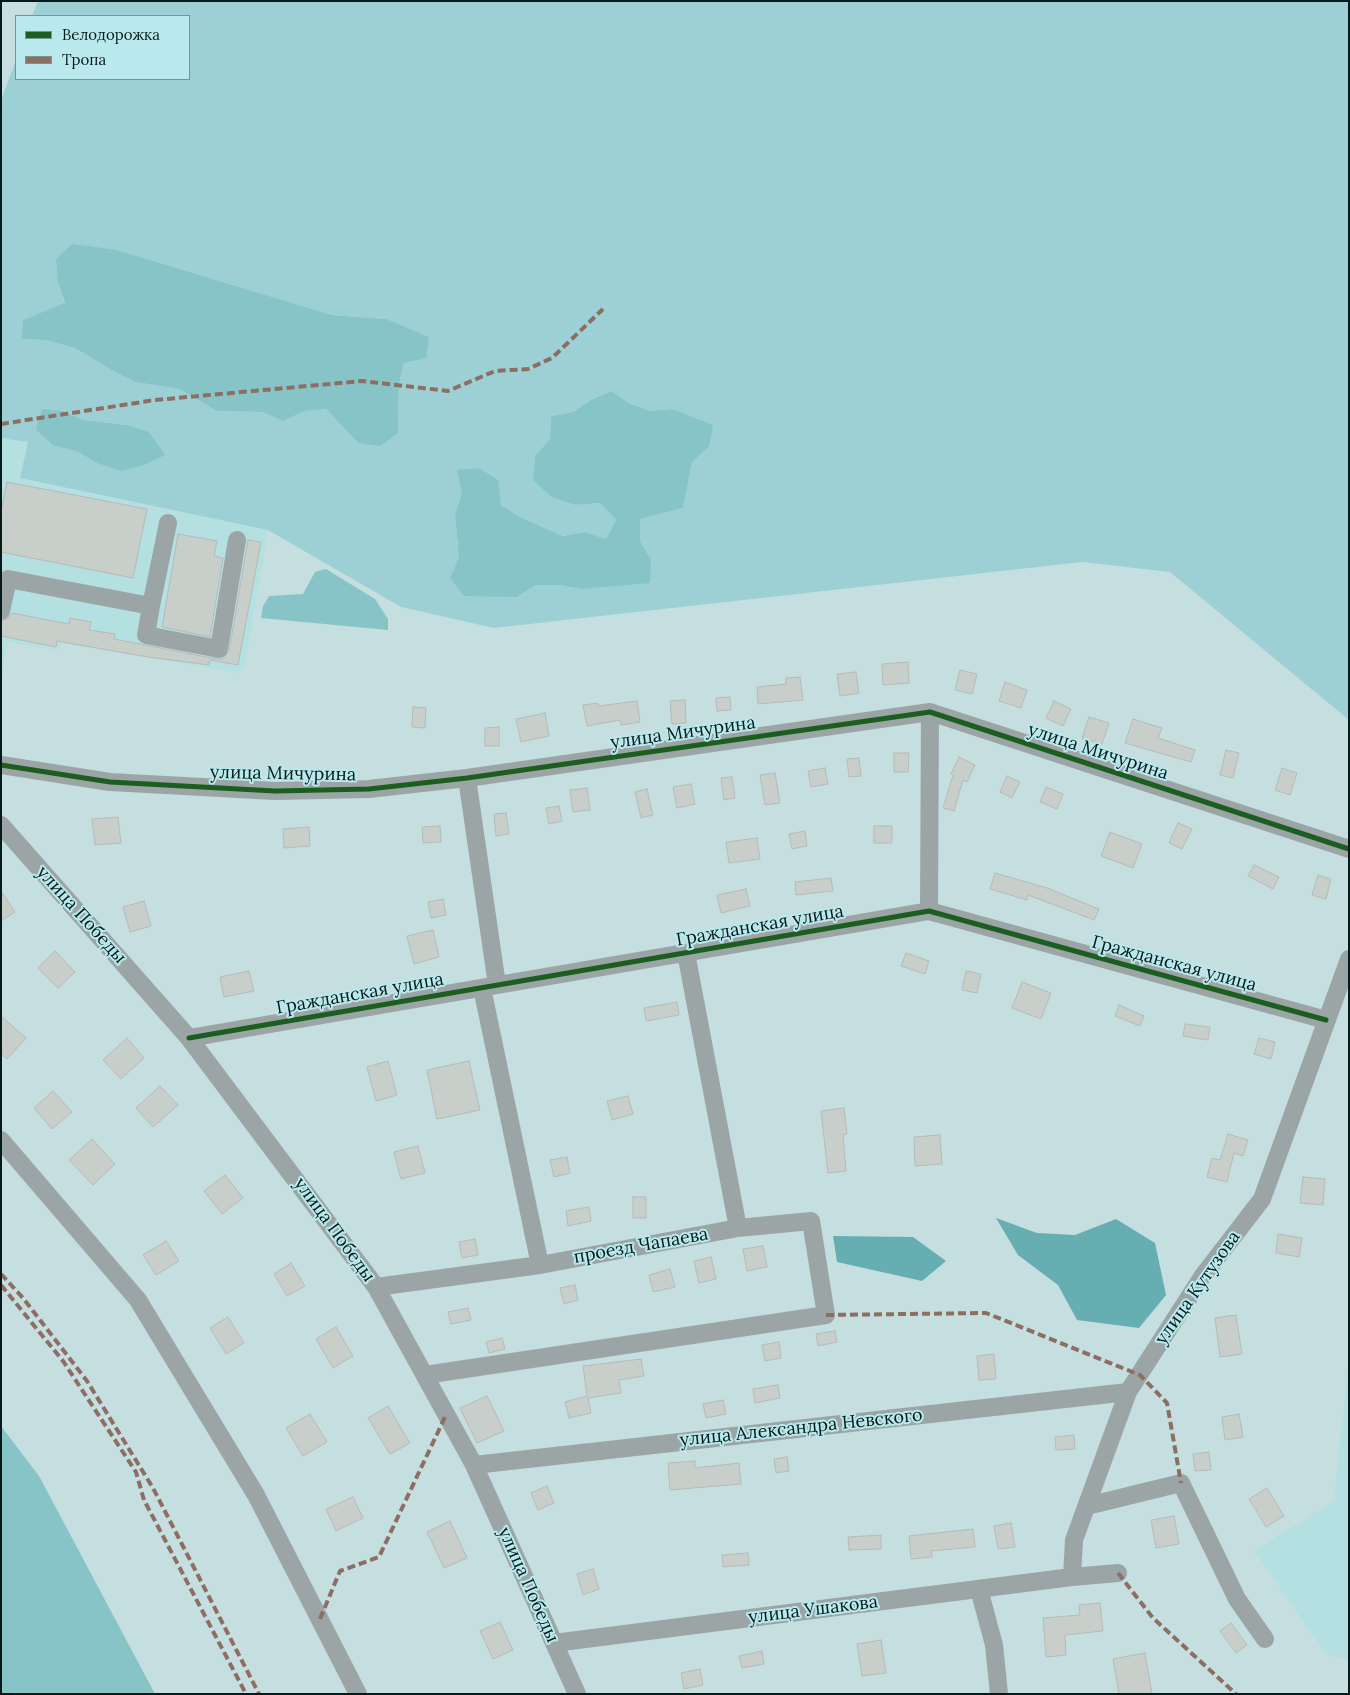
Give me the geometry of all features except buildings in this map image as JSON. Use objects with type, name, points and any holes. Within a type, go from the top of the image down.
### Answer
[{"type":"street","points":[[168,523],[146,635],[219,649],[237,540]]},
{"type":"street","points":[[1,611],[4,578],[151,606]]},
{"type":"street","points":[[929,911],[930,712]]},
{"type":"street","name":"улица Мичурина","points":[[1,765],[110,782],[275,792],[369,789],[467,778],[930,712],[1349,849]]},
{"type":"street","points":[[467,778],[490,986],[540,1265]]},
{"type":"street","name":"улица Победы","points":[[1,825],[189,1038],[376,1287],[474,1465],[577,1694]]},
{"type":"street","name":"Гражданская улица","points":[[189,1038],[929,911],[1326,1020]]},
{"type":"street","points":[[686,953],[738,1228]]},
{"type":"street","name":"улица Кутузова","points":[[1072,1577],[1074,1540],[1128,1392],[1202,1277],[1262,1199],[1349,959]]},
{"type":"street","points":[[1,1140],[138,1300],[256,1495],[358,1694]]},
{"type":"street","name":"проезд Чапаева","points":[[376,1287],[540,1265],[738,1228],[811,1221],[826,1315],[424,1375]]},
{"type":"street","name":"улица Александра Невского","points":[[474,1465],[1128,1392]]},
{"type":"street","points":[[1087,1506],[1181,1483],[1237,1600],[1265,1639]]},
{"type":"street","points":[[1072,1577],[1118,1573]]},
{"type":"street","name":"улица Ушакова","points":[[554,1643],[1072,1577]]},
{"type":"street","points":[[979,1589],[994,1644],[999,1694]]},
{"type":"shaded area","points":[[38,1],[1349,1],[1349,720],[1170,572],[1082,562],[494,628],[401,607],[268,530],[20,478],[28,442],[1,438],[1,101],[15,63],[15,80],[190,80],[190,15],[32,15]],"holes":[[[117,250],[332,315],[386,319],[404,363],[399,384],[398,433],[358,443],[326,409],[305,411],[283,421],[262,412],[217,411],[179,389],[135,382],[75,348],[45,340],[23,339],[23,320],[65,304],[58,282]],[[611,391],[629,403],[650,411],[672,409],[709,447],[692,462],[683,508],[640,519],[640,541],[651,560],[581,589],[560,585],[536,585],[517,597],[459,558],[455,514],[462,493],[501,505],[522,518],[563,536],[585,532],[606,539],[616,520],[600,503],[575,505],[551,497],[533,480],[535,456],[550,439],[551,416],[573,412],[591,400]],[[63,411],[83,420],[127,425],[97,463],[76,451]]]},
{"type":"shaded area","points":[[72,244],[117,250],[332,315],[386,319],[429,337],[426,358],[404,363],[399,384],[398,433],[380,446],[358,443],[326,409],[305,411],[283,421],[262,412],[217,411],[179,389],[135,382],[75,348],[45,340],[22,339],[23,320],[65,303],[58,282],[56,259]]},
{"type":"shaded area","points":[[611,391],[629,403],[650,411],[672,409],[713,425],[709,447],[692,462],[683,508],[640,519],[640,541],[651,560],[650,583],[581,589],[560,585],[536,585],[517,597],[464,596],[450,578],[459,558],[455,514],[462,493],[457,470],[479,468],[498,480],[501,505],[522,518],[563,536],[585,532],[606,539],[616,520],[600,503],[575,505],[551,497],[533,480],[535,456],[550,439],[551,416],[573,412],[591,400]]},
{"type":"shaded area","points":[[42,409],[63,411],[83,420],[127,425],[149,432],[165,455],[144,465],[121,471],[97,463],[76,451],[53,445],[36,430]]},
{"type":"shaded area","points":[[1,438],[28,442],[20,478],[268,530],[245,665],[238,673],[60,643],[59,650],[7,642],[1,681]]},
{"type":"shaded area","points":[[326,569],[375,599],[388,619],[388,630],[261,618],[263,606],[269,596],[303,594],[315,572]]},
{"type":"shaded area","points":[[996,1218],[1037,1233],[1075,1235],[1116,1219],[1155,1243],[1166,1295],[1139,1328],[1077,1320],[1058,1285],[1018,1255]]},
{"type":"shaded area","points":[[833,1236],[913,1237],[946,1261],[922,1281],[837,1262]]},
{"type":"shaded area","points":[[1349,1357],[1349,1659],[1327,1655],[1254,1551],[1334,1501]]},
{"type":"shaded area","points":[[1,1426],[39,1476],[155,1694],[1,1694]]},
{"type":"marked path","points":[[1,424],[155,400],[362,381],[448,391],[495,371],[528,369],[552,358],[603,309]]},
{"type":"marked path","points":[[1,1274],[23,1298],[87,1381],[153,1488],[259,1694]]},
{"type":"marked path","points":[[1,1285],[63,1361],[136,1472],[144,1500],[246,1694]]},
{"type":"marked path","points":[[826,1315],[986,1313],[1140,1375],[1167,1403],[1181,1483]]},
{"type":"marked path","points":[[320,1619],[340,1571],[379,1557],[446,1415]]},
{"type":"marked path","points":[[1118,1573],[1153,1618],[1236,1694]]},
{"type":"cycle path","points":[[1,765],[110,782],[275,791],[369,789],[467,778],[930,712],[1349,849]]},
{"type":"cycle path","points":[[189,1038],[929,911],[1326,1020]]}]
